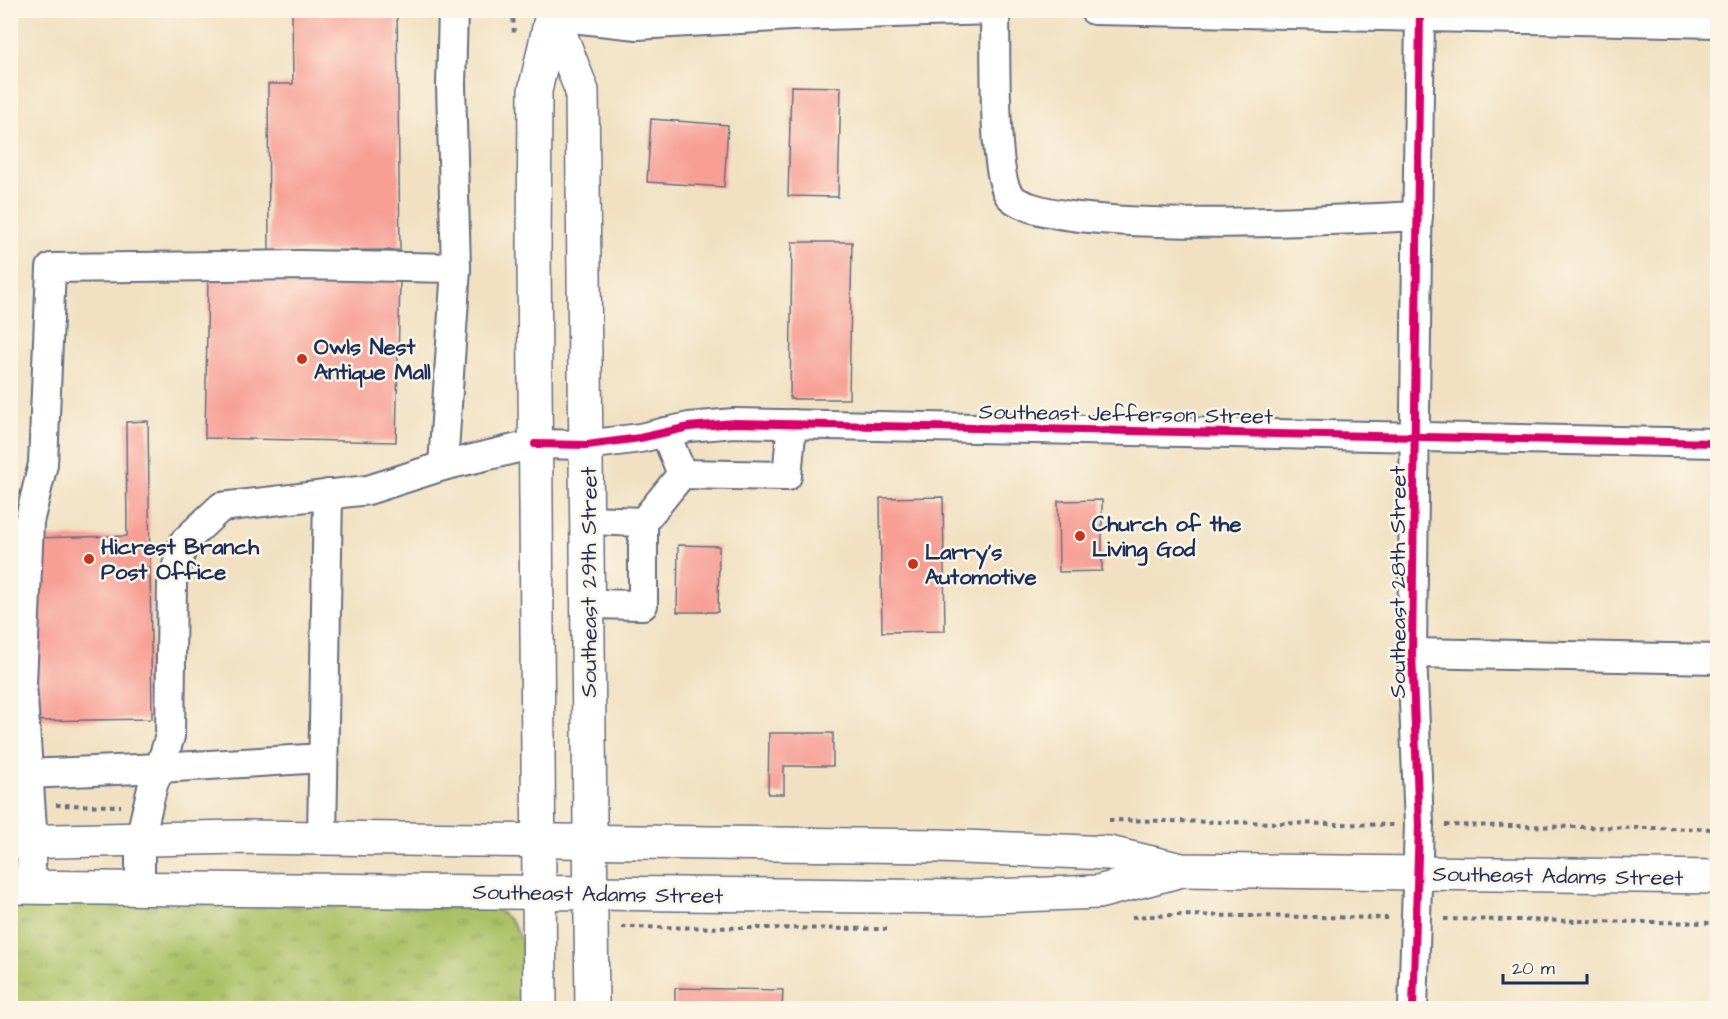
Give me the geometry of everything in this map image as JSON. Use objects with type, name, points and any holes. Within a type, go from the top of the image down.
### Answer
[{"type":"main road","points":[[540,1008],[535,444],[535,91],[553,13]]},
{"type":"main road","name":"Southeast 29th Street","points":[[553,13],[582,92],[592,1008]]},
{"type":"main road","name":"Southeast Adams Street","points":[[22,842],[140,838],[322,837],[928,846],[1109,853],[1182,870],[1718,877]]},
{"type":"main road","name":"Southeast Adams Street","points":[[20,887],[957,897],[1098,892],[1182,870]]},
{"type":"street","points":[[443,466],[456,268],[451,85],[453,10]]},
{"type":"street","points":[[553,13],[637,25],[791,16],[994,10],[998,149],[1001,173],[1008,194],[1017,202],[1072,217],[1155,222],[1294,222],[1418,216]]},
{"type":"street","points":[[1094,10],[1420,14],[1718,22]]},
{"type":"street","name":"Southeast 28th Street","points":[[1413,1008],[1418,873],[1412,653],[1420,14]]},
{"type":"street","points":[[20,887],[28,774],[22,684],[29,522],[43,464],[51,268],[300,265],[456,268]]},
{"type":"street","name":"Southeast Jefferson Street","points":[[141,889],[140,838],[153,784],[170,736],[172,582],[184,542],[220,507],[368,490],[443,466],[535,444],[587,445],[640,438],[689,427],[734,423],[1718,443]]},
{"type":"street","points":[[682,474],[787,476],[792,424]]},
{"type":"street","points":[[665,432],[682,474]]},
{"type":"street","points":[[589,604],[643,605],[643,522],[682,474]]},
{"type":"street","points":[[322,837],[328,494]]},
{"type":"street","points":[[588,520],[643,522]]},
{"type":"street","points":[[1412,653],[1718,659]]},
{"type":"street","points":[[28,774],[323,758]]},
{"type":"path","points":[[1125,917],[1173,915],[1718,923]]},
{"type":"path","points":[[621,927],[888,929]]},
{"type":"green space","points":[[11,902],[493,908],[506,916],[520,938],[524,966],[524,1008],[11,1008]]},
{"type":"building","points":[[292,10],[397,10],[400,250],[269,251],[268,84],[293,84]]},
{"type":"building","points":[[791,86],[841,87],[838,197],[788,196]]},
{"type":"building","points":[[651,119],[728,125],[724,187],[647,182]]},
{"type":"building","points":[[792,242],[852,242],[849,399],[790,399]]},
{"type":"building","name":"Owls Nest Antique Mall","points":[[208,275],[400,279],[396,442],[205,438]]},
{"type":"building","name":"Hicrest Branch Post Office","points":[[148,421],[152,719],[31,721],[29,538],[127,536],[126,422]]},
{"type":"building","name":"Larry's Automotive","points":[[943,497],[945,631],[882,632],[880,498]]},
{"type":"building","name":"Church of the Living God","points":[[1102,500],[1102,571],[1059,572],[1058,501]]},
{"type":"building","points":[[678,545],[719,546],[718,612],[677,612]]},
{"type":"building","points":[[769,733],[833,733],[833,766],[784,766],[784,794],[768,794]]},
{"type":"building","points":[[675,988],[783,990],[782,1008],[675,1008]]},
{"type":"cycle path","points":[[1413,1008],[1419,825],[1412,653],[1420,10]]},
{"type":"cycle path","points":[[535,444],[587,445],[640,438],[689,427],[734,423],[1718,443]]},
{"type":"place","name":"Owls Nest Antique Mall","points":[[302,359]]},
{"type":"place","name":"Church of the Living God","points":[[1080,536]]},
{"type":"place","name":"Hicrest Branch Post Office","points":[[89,559]]},
{"type":"place","name":"Larry's Automotive","points":[[913,564]]}]
